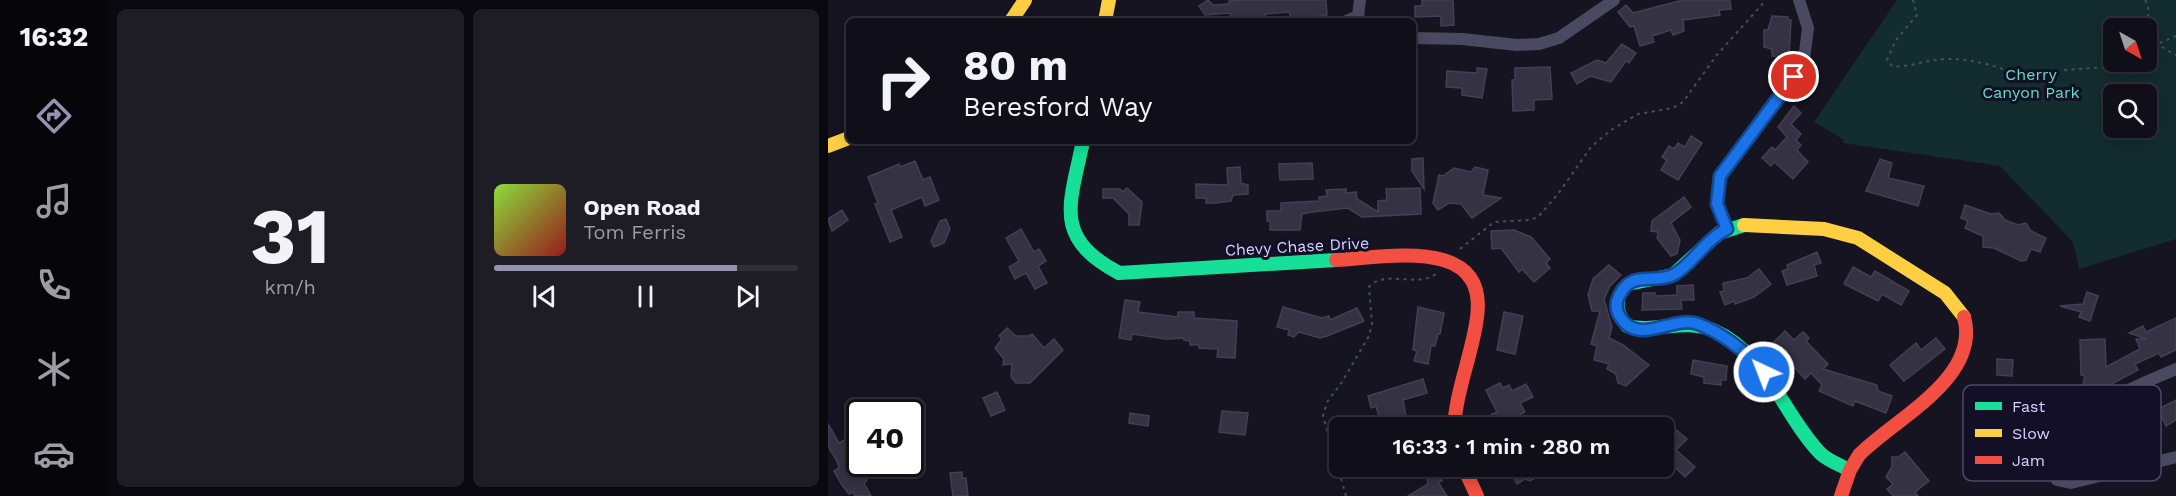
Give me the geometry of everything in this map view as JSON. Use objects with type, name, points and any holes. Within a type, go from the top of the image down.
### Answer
[{"type":"street","points":[[1013,18],[1025,0]]},
{"type":"street","points":[[1106,18],[1109,0]]},
{"type":"street","points":[[1355,18],[1360,0]]},
{"type":"street","points":[[1416,38],[1462,39],[1517,45],[1539,44],[1559,38],[1614,0]]},
{"type":"street","points":[[1727,229],[1717,204],[1720,176],[1804,59],[1808,28],[1799,0]]},
{"type":"street","points":[[828,146],[846,139]]},
{"type":"street","name":"Chevy Chase Drive","points":[[1083,144],[1071,225],[1086,255],[1119,273],[1423,255],[1460,264],[1474,280],[1479,314],[1471,351],[1455,399],[1454,417]]},
{"type":"street","points":[[1841,496],[1849,470],[1870,443],[1948,378],[1959,363],[1966,339],[1966,320],[1959,306],[1947,294],[1891,261],[1865,241],[1832,230],[1757,224],[1727,229],[1702,245],[1673,275],[1628,284],[1619,295],[1616,306],[1619,316],[1627,326],[1652,330],[1675,322],[1695,323],[1716,332],[1736,345],[1764,372],[1825,456],[1849,470]]},
{"type":"street","points":[[2141,385],[2176,369]]},
{"type":"street","points":[[2161,461],[2176,457]]},
{"type":"street","points":[[1468,477],[1477,496]]},
{"type":"street","points":[[2062,481],[2071,483],[2079,481]]},
{"type":"path","points":[[1458,251],[1494,222],[1530,220],[1538,217],[1558,194],[1591,147],[1611,130],[1638,114],[1673,108],[1683,102],[1716,56],[1766,0]]},
{"type":"path","points":[[1913,0],[1917,15],[1896,40],[1887,60],[1892,66],[1936,59],[2007,69],[2025,79],[2063,70],[2103,67]]},
{"type":"path","points":[[2145,0],[2149,6],[2149,18]]},
{"type":"path","points":[[2157,45],[2176,36]]},
{"type":"path","points":[[2157,45],[2176,55]]},
{"type":"path","points":[[1346,496],[1323,416],[1327,402],[1342,382],[1369,336],[1372,324],[1369,287],[1373,283],[1384,280],[1428,279],[1440,270]]},
{"type":"green space","name":"Cherry Canyon Park","points":[[1897,0],[2176,0],[2176,239],[2079,269],[2073,242],[2000,166],[1843,143],[1844,140],[1814,122]]},
{"type":"building","points":[[1208,0],[1213,5],[1229,4],[1229,1],[1238,0],[1326,0],[1327,15],[1291,18],[1289,12],[1265,14],[1265,18],[1231,18],[1230,13],[1205,15],[1199,6]]},
{"type":"building","points":[[1422,0],[1453,0],[1454,25],[1441,26],[1441,16],[1415,17],[1415,6],[1422,6]]},
{"type":"building","points":[[1683,0],[1730,0],[1731,9],[1719,10],[1720,15],[1683,20],[1684,31],[1673,35],[1671,30],[1652,36],[1654,42],[1640,46],[1634,26],[1630,27],[1618,12],[1626,5],[1633,13]]},
{"type":"building","points":[[1772,16],[1788,17],[1788,20],[1791,20],[1789,57],[1772,56],[1772,49],[1764,47],[1764,30],[1768,30]]},
{"type":"building","points":[[1622,44],[1636,53],[1629,63],[1626,61],[1611,82],[1590,76],[1577,84],[1571,73],[1597,60],[1606,63]]},
{"type":"building","points":[[1550,67],[1552,99],[1534,100],[1534,110],[1513,111],[1512,80],[1515,80],[1515,68]]},
{"type":"building","points":[[1477,68],[1487,69],[1482,98],[1462,95],[1462,88],[1446,87],[1447,71],[1477,73]]},
{"type":"building","points":[[1794,106],[1801,113],[1791,124],[1801,134],[1796,140],[1801,145],[1797,150],[1808,162],[1793,179],[1774,162],[1771,166],[1762,158],[1772,147],[1775,150],[1787,137],[1778,127]]},
{"type":"building","points":[[1691,136],[1702,143],[1678,180],[1661,170],[1667,160],[1662,157],[1669,146],[1674,149],[1678,143],[1685,147]]},
{"type":"building","points":[[1423,158],[1424,189],[1412,171],[1412,159]]},
{"type":"building","points":[[1880,159],[1892,163],[1888,178],[1924,186],[1918,206],[1866,191]]},
{"type":"building","points":[[915,161],[923,180],[930,177],[939,200],[925,206],[922,197],[891,210],[902,237],[890,242],[875,204],[878,203],[868,177],[899,164],[900,167]]},
{"type":"building","points":[[1312,163],[1313,179],[1280,180],[1279,164]]},
{"type":"building","points":[[1240,167],[1241,183],[1248,185],[1248,194],[1233,195],[1231,201],[1216,203],[1206,203],[1206,198],[1196,198],[1196,184],[1228,185],[1227,168]]},
{"type":"building","points":[[1475,167],[1488,170],[1483,195],[1501,198],[1472,218],[1461,204],[1449,203],[1438,210],[1433,203],[1439,175],[1443,176],[1454,168],[1471,172]]},
{"type":"building","points":[[1127,188],[1142,202],[1139,225],[1129,225],[1129,214],[1113,198],[1103,198],[1103,189],[1120,189],[1122,192]]},
{"type":"building","points":[[1420,188],[1421,214],[1362,217],[1348,208],[1312,212],[1302,214],[1300,230],[1270,230],[1270,221],[1267,221],[1267,211],[1281,211],[1281,203],[1319,201],[1319,197],[1327,196],[1326,190],[1346,189],[1346,193],[1356,192],[1357,199],[1378,212],[1378,201],[1387,200],[1386,189]]},
{"type":"building","points":[[1684,197],[1691,207],[1671,223],[1680,240],[1677,254],[1671,256],[1657,238],[1658,232],[1651,231],[1652,221]]},
{"type":"building","points":[[1965,205],[1991,214],[1999,213],[2005,220],[2018,225],[2026,223],[2031,231],[2046,238],[2040,252],[2031,249],[2026,260],[2021,261],[1994,248],[1983,247],[1983,236],[1965,228],[1968,221],[1961,218]]},
{"type":"building","points":[[842,210],[848,220],[832,231],[828,219]]},
{"type":"building","points":[[946,219],[950,229],[944,243],[934,247],[931,241],[940,221]]},
{"type":"building","points":[[1021,229],[1034,252],[1039,249],[1046,261],[1038,266],[1047,283],[1035,289],[1026,273],[1015,279],[1009,267],[1019,261],[1006,238]]},
{"type":"building","points":[[1514,230],[1531,237],[1550,259],[1546,263],[1550,268],[1534,282],[1522,269],[1519,272],[1501,248],[1492,249],[1491,231]]},
{"type":"building","points":[[1817,252],[1821,263],[1814,265],[1817,276],[1787,285],[1782,271],[1788,269],[1787,265]]},
{"type":"building","points":[[1609,265],[1621,275],[1610,286],[1604,299],[1612,327],[1609,338],[1623,345],[1649,365],[1626,386],[1618,383],[1616,374],[1607,369],[1609,364],[1594,360],[1597,346],[1591,344],[1600,311],[1592,311],[1588,295],[1593,279]]},
{"type":"building","points":[[1853,267],[1871,277],[1875,271],[1909,291],[1901,305],[1882,294],[1878,301],[1844,284]]},
{"type":"building","points":[[1759,269],[1771,284],[1754,297],[1725,305],[1720,292],[1724,291],[1723,283],[1747,278]]},
{"type":"building","points":[[1693,285],[1694,300],[1681,300],[1682,309],[1642,310],[1643,293],[1655,293],[1656,296],[1677,295],[1677,286]]},
{"type":"building","points":[[2087,292],[2098,296],[2090,321],[2079,317],[2081,312],[2060,306],[2083,304]]},
{"type":"building","points":[[1125,300],[1140,302],[1138,312],[1178,317],[1178,312],[1194,312],[1194,318],[1237,321],[1235,358],[1217,357],[1218,349],[1199,348],[1199,345],[1190,345],[1190,341],[1184,338],[1166,339],[1132,334],[1131,340],[1119,338]]},
{"type":"building","points":[[1283,307],[1322,318],[1329,316],[1330,320],[1357,308],[1364,321],[1320,338],[1299,332],[1294,337],[1288,335],[1289,330],[1277,327]]},
{"type":"building","points":[[1418,307],[1444,313],[1440,334],[1438,334],[1435,346],[1431,346],[1428,364],[1414,361],[1417,351],[1413,350]]},
{"type":"building","points":[[1504,312],[1523,316],[1515,354],[1497,350]]},
{"type":"building","points":[[2176,318],[2176,350],[2161,357],[2159,353],[2135,364],[2138,370],[2110,385],[2083,385],[2085,376],[2081,375],[2080,340],[2105,339],[2106,367],[2140,349],[2136,339],[2147,339],[2129,333],[2143,326],[2146,332]]},
{"type":"building","points":[[1007,328],[1016,336],[1032,334],[1044,348],[1054,339],[1063,350],[1030,383],[1016,383],[1011,377],[1012,364],[1003,365],[1004,359],[995,348],[1002,339],[999,336]]},
{"type":"building","points":[[1785,331],[1794,340],[1803,332],[1809,338],[1806,341],[1828,364],[1823,369],[1877,385],[1878,391],[1892,396],[1886,413],[1855,401],[1853,406],[1819,391],[1822,385],[1811,373],[1805,379],[1772,344]]},
{"type":"building","points":[[1936,338],[1945,349],[1904,381],[1890,365],[1916,343],[1921,350]]},
{"type":"building","points":[[1997,359],[2013,360],[2012,376],[1997,375]]},
{"type":"building","points":[[1693,360],[1727,366],[1726,380],[1721,380],[1721,385],[1704,383],[1704,377],[1691,374]]},
{"type":"building","points":[[1423,379],[1427,393],[1403,400],[1406,417],[1379,417],[1376,406],[1371,408],[1368,396]]},
{"type":"building","points":[[1500,383],[1503,388],[1509,385],[1512,391],[1526,384],[1533,397],[1520,403],[1525,412],[1516,417],[1486,417],[1497,412],[1486,390]]},
{"type":"building","points":[[997,392],[1005,410],[991,416],[983,398]]},
{"type":"building","points":[[2176,400],[2176,420],[2166,426],[2161,415],[2161,408]]},
{"type":"building","points":[[1222,411],[1248,413],[1245,435],[1219,432]]},
{"type":"building","points":[[1130,413],[1149,416],[1148,426],[1129,423]]},
{"type":"building","points":[[828,424],[839,443],[846,439],[846,477],[865,477],[867,480],[864,483],[871,496],[855,496],[853,492],[849,494],[834,471],[839,468],[828,446]]},
{"type":"building","points":[[1674,428],[1687,439],[1676,450],[1695,467],[1685,477],[1674,467]]},
{"type":"building","points":[[1905,452],[1929,481],[1915,492],[1918,496],[1893,496],[1887,489],[1893,484],[1886,477],[1892,467],[1892,457],[1898,457]]},
{"type":"building","points":[[962,472],[962,478],[966,478],[968,496],[953,496],[950,473]]},
{"type":"building","points":[[1426,477],[1441,477],[1442,481],[1438,482],[1447,496],[1408,496],[1428,484]]},
{"type":"building","points":[[1513,477],[1537,477],[1530,481],[1525,479],[1517,484]]},
{"type":"traffic: fast","points":[[1082,144],[1071,201],[1071,218],[1075,232],[1083,246],[1098,260],[1119,273],[1336,260]]},
{"type":"traffic: fast","points":[[1744,225],[1719,233],[1673,275],[1628,284],[1618,299],[1620,315],[1627,326],[1649,328],[1691,325],[1713,330],[1732,341],[1761,369],[1796,422],[1821,454],[1849,470]]},
{"type":"traffic: slow","points":[[1013,18],[1025,0]]},
{"type":"traffic: slow","points":[[1106,18],[1109,0]]},
{"type":"traffic: slow","points":[[828,146],[846,139]]},
{"type":"traffic: slow","points":[[1744,225],[1824,229],[1858,238],[1945,293],[1964,317]]},
{"type":"traffic: jam","points":[[1336,260],[1409,255],[1433,258],[1453,264],[1469,276],[1477,296],[1476,324],[1455,417]]},
{"type":"traffic: jam","points":[[1841,496],[1850,470],[1859,455],[1912,412],[1947,378],[1960,359],[1966,339],[1964,317]]},
{"type":"traffic: jam","points":[[1468,477],[1477,496]]},
{"type":"route","points":[[1764,372],[1745,351],[1716,332],[1695,323],[1675,322],[1652,330],[1637,329],[1627,326],[1619,316],[1616,306],[1619,295],[1628,284],[1637,280],[1662,279],[1673,275],[1702,245],[1714,235],[1727,229],[1717,204],[1720,176],[1794,77]]}]
